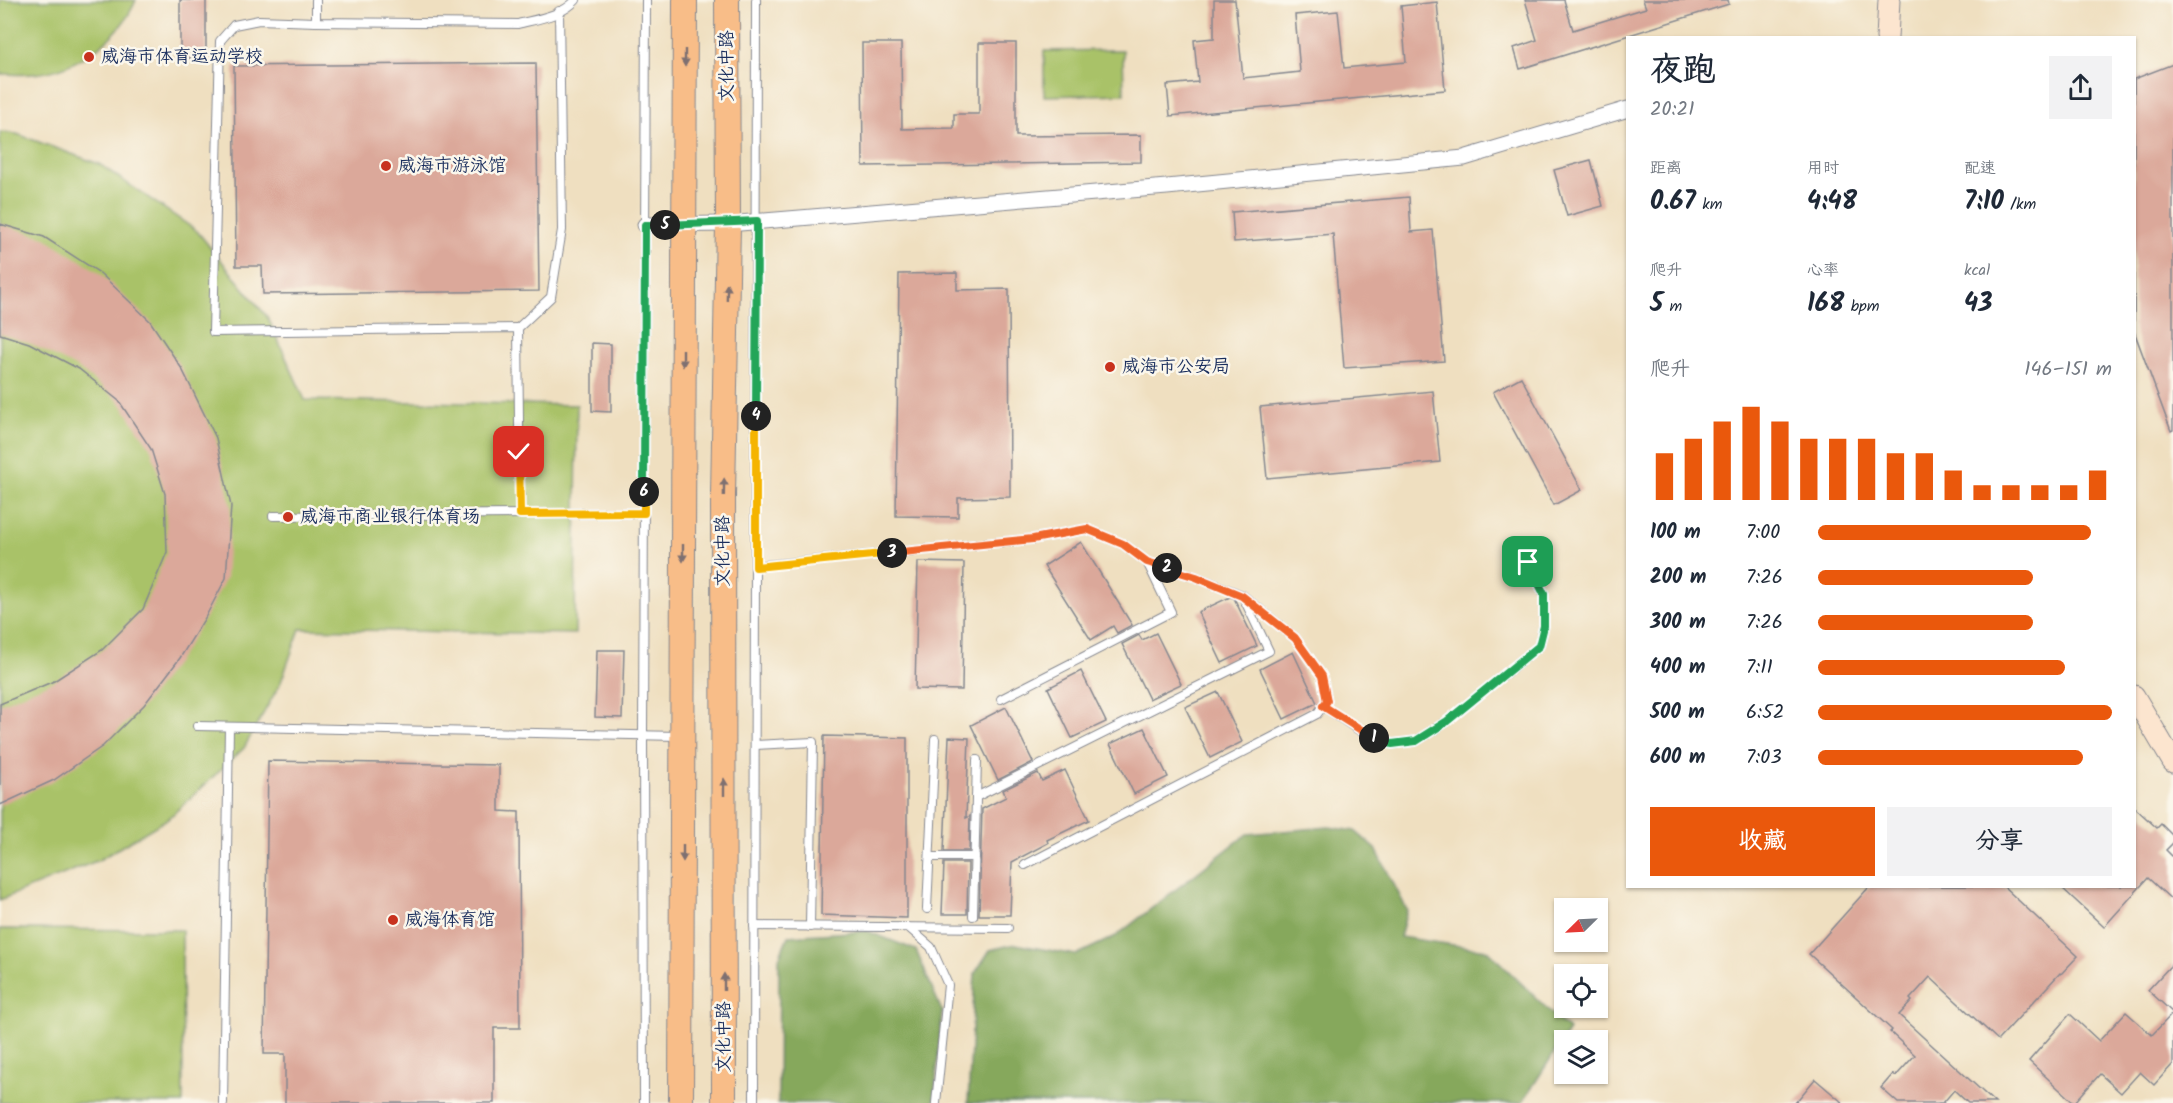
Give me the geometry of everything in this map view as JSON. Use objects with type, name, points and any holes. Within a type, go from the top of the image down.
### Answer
[{"type":"main road","points":[[681,1103],[685,0]]},
{"type":"main road","name":"文化中路","points":[[724,1103],[723,495],[728,224],[727,0]]},
{"type":"main road","points":[[1887,36],[1889,0]]},
{"type":"main road","points":[[2136,699],[2173,762]]},
{"type":"street","points":[[645,225],[728,224],[1155,188],[1464,158],[1626,111]]},
{"type":"lane","points":[[316,0],[316,22]]},
{"type":"lane","points":[[559,11],[562,230],[551,297],[518,328],[213,332],[220,41],[234,25],[259,20],[518,24],[559,11],[576,0]]},
{"type":"lane","points":[[644,1103],[646,0]]},
{"type":"lane","points":[[754,1103],[756,0]]},
{"type":"lane","points":[[518,328],[520,514]]},
{"type":"lane","points":[[273,516],[644,513]]},
{"type":"lane","points":[[756,567],[1033,539],[1087,529],[1123,544],[1147,562],[1196,577],[1242,596],[1295,638],[1322,676],[1327,701],[1317,714],[1025,865]]},
{"type":"lane","points":[[1001,699],[1171,612],[1147,562]]},
{"type":"lane","points":[[1323,706],[1368,736],[1392,744],[1416,741],[1446,722],[1539,646],[1544,626],[1544,594],[1528,562]]},
{"type":"lane","points":[[976,797],[1269,651],[1242,596]]},
{"type":"lane","points":[[197,726],[683,736]]},
{"type":"lane","points":[[223,1103],[229,727]]},
{"type":"lane","points":[[927,909],[935,740]]},
{"type":"lane","points":[[755,745],[813,742],[810,927]]},
{"type":"lane","points":[[973,916],[977,760]]},
{"type":"lane","points":[[930,857],[975,858]]},
{"type":"lane","points":[[754,926],[1008,928]]},
{"type":"lane","points":[[908,927],[932,947],[948,985],[936,1103]]},
{"type":"green space","points":[[0,0],[136,0],[119,28],[80,60],[49,72],[0,74]]},
{"type":"green space","points":[[1123,50],[1124,94],[1044,96],[1044,51]]},
{"type":"green space","name":"威海市商业银行体育场","points":[[0,132],[17,134],[99,164],[197,231],[268,318],[305,400],[577,405],[575,634],[300,629],[281,682],[244,748],[169,818],[99,860],[0,900]]},
{"type":"green space","points":[[1329,827],[1355,831],[1376,849],[1407,910],[1400,937],[1487,950],[1554,1015],[1554,1018],[1569,1030],[1554,1030],[1554,1053],[1522,1103],[968,1103],[975,973],[990,950],[1015,944],[1076,955],[1116,936],[1247,834]]},
{"type":"green space","points":[[0,929],[182,930],[183,1103],[0,1103]]},
{"type":"green space","points":[[867,931],[916,950],[942,1011],[934,1103],[778,1103],[779,958],[788,936]]},
{"type":"building","points":[[180,0],[206,0],[206,58],[180,58]]},
{"type":"building","points":[[1214,0],[1235,0],[1243,78],[1300,72],[1295,15],[1338,11],[1344,68],[1406,62],[1401,6],[1437,2],[1445,90],[1170,116],[1167,85],[1198,82],[1194,40],[1214,38]]},
{"type":"building","points":[[1525,0],[1564,0],[1573,30],[1646,8],[1643,0],[1728,0],[1729,4],[1520,69],[1514,48],[1537,40]]},
{"type":"building","points":[[862,43],[901,43],[902,129],[954,128],[954,114],[979,114],[979,43],[1016,43],[1016,136],[1141,135],[1141,162],[863,166]]},
{"type":"building","name":"威海市游泳馆","points":[[536,63],[539,291],[263,294],[262,266],[236,266],[234,66]]},
{"type":"building","points":[[2173,64],[2173,430],[2171,431],[2136,336],[2136,78]]},
{"type":"building","points":[[1591,160],[1603,206],[1567,216],[1554,170]]},
{"type":"building","points":[[1409,197],[1411,232],[1433,230],[1444,361],[1344,368],[1333,234],[1234,242],[1232,212]]},
{"type":"building","points":[[0,224],[44,237],[100,273],[150,321],[182,369],[216,438],[231,506],[226,578],[180,658],[144,705],[103,746],[54,780],[0,805],[0,704],[54,681],[102,650],[143,609],[167,552],[165,494],[151,449],[119,401],[79,369],[29,343],[0,334]]},
{"type":"building","points":[[957,273],[957,290],[1009,289],[1010,497],[958,498],[958,517],[896,516],[899,274]]},
{"type":"building","points":[[592,343],[611,344],[611,412],[592,411]]},
{"type":"building","points":[[1521,377],[1582,490],[1554,505],[1493,392]]},
{"type":"building","points":[[1433,391],[1440,462],[1267,478],[1260,407]]},
{"type":"building","points":[[1081,542],[1132,625],[1117,633],[1113,626],[1091,640],[1044,566]]},
{"type":"building","points":[[918,562],[964,563],[962,690],[915,689]]},
{"type":"building","points":[[1230,597],[1234,598],[1257,646],[1222,663],[1198,612]]},
{"type":"building","points":[[1156,633],[1181,684],[1149,699],[1122,644],[1139,635],[1142,640]]},
{"type":"building","points":[[597,650],[624,650],[622,718],[595,717]]},
{"type":"building","points":[[1293,652],[1317,703],[1284,719],[1260,669]]},
{"type":"building","points":[[1081,671],[1106,722],[1072,738],[1048,688]]},
{"type":"building","points":[[1218,692],[1242,742],[1210,758],[1185,707]]},
{"type":"building","points":[[1006,707],[1033,762],[998,780],[971,725]]},
{"type":"building","points":[[1144,728],[1168,777],[1134,794],[1110,744]]},
{"type":"building","points":[[824,736],[907,738],[907,918],[821,915]]},
{"type":"building","points":[[949,737],[969,738],[966,818],[970,816],[969,851],[944,851]]},
{"type":"building","name":"威海体育馆","points":[[268,761],[499,765],[499,811],[519,812],[520,1028],[494,1028],[494,1103],[285,1103],[285,1054],[264,1054]]},
{"type":"building","points":[[1065,770],[1089,820],[1047,840],[1048,843],[1012,862],[1010,915],[979,915],[982,809],[1006,797],[1003,790],[1038,773],[1042,781]]},
{"type":"building","points":[[2136,809],[2157,828],[2161,824],[2173,836],[2173,843],[2166,850],[2173,857],[2173,901],[2148,878],[2104,927],[2062,888],[2136,888]]},
{"type":"building","points":[[944,863],[968,863],[967,914],[942,914]]},
{"type":"building","points":[[1868,888],[2005,888],[2078,956],[1998,1040],[1930,977],[1899,1015],[1995,1103],[1968,1103],[1954,1090],[1943,1103],[1898,1103],[1881,1088],[1893,1074],[1896,1076],[1915,1055],[1890,1032],[1892,1030],[1809,954]]},
{"type":"building","points":[[2173,963],[2173,1013],[2148,990]]},
{"type":"building","points":[[2126,1012],[2152,1035],[2173,1013],[2173,1064],[2154,1085],[2140,1072],[2121,1093],[2100,1074],[2074,1103],[2029,1061],[2070,1014],[2099,1041]]},
{"type":"building","points":[[1815,1079],[1843,1103],[1795,1103]]},
{"type":"place","name":"威海市体育运动学校","points":[[89,57]]},
{"type":"place","name":"威海市游泳馆","points":[[386,166]]},
{"type":"place","name":"威海市公安局","points":[[1110,367]]},
{"type":"place","name":"威海市商业银行体育场","points":[[288,517]]},
{"type":"place","name":"威海体育馆","points":[[393,920]]},
{"type":"route","points":[[519,452],[520,514],[644,513],[645,225],[728,224],[757,221],[756,567],[1033,539],[1087,529],[1123,544],[1147,562],[1196,577],[1242,596],[1295,638],[1322,676],[1327,701],[1323,706],[1368,736],[1392,744],[1416,741],[1446,722],[1539,646],[1544,626],[1544,594],[1528,562]]}]
